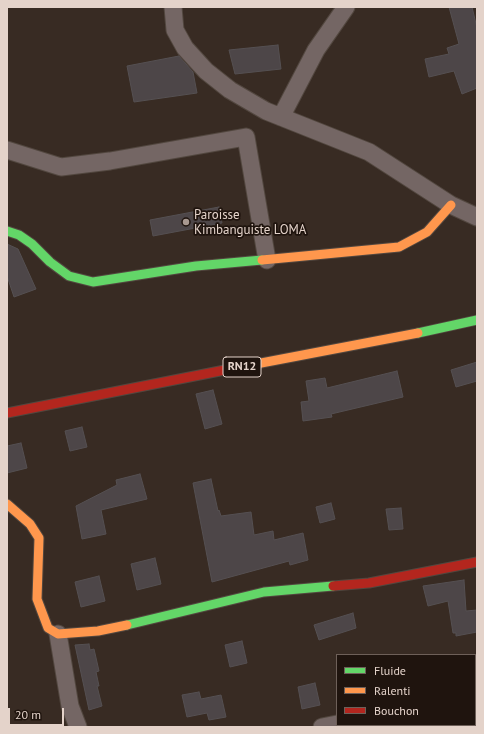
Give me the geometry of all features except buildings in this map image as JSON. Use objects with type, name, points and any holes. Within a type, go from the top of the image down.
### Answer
[{"type":"street","points":[[173,7],[175,30],[185,48],[206,71],[230,90],[266,112],[369,152],[451,205],[477,217]]},
{"type":"street","points":[[281,117],[316,50],[346,7]]},
{"type":"street","points":[[7,150],[61,167],[110,161],[246,137],[268,260]]},
{"type":"street","points":[[7,231],[19,235],[32,244],[50,262],[69,276],[92,282],[126,278],[196,266],[399,247],[427,232],[451,205]]},
{"type":"street","name":"RN12","points":[[7,413],[400,337],[477,320]]},
{"type":"street","points":[[7,504],[30,524],[39,538],[37,599],[48,628],[58,634],[98,631],[165,617],[244,596],[286,590],[369,583],[438,571],[477,562]]},
{"type":"street","points":[[58,634],[70,706],[78,727]]},
{"type":"street","points":[[322,727],[336,724]]},
{"type":"traffic: fast","points":[[7,231],[19,235],[32,244],[50,262],[69,276],[93,282],[196,266],[262,260]]},
{"type":"traffic: fast","points":[[418,333],[477,320]]},
{"type":"traffic: fast","points":[[127,625],[264,592],[333,586]]},
{"type":"traffic: slow","points":[[262,260],[399,247],[427,232],[451,205]]},
{"type":"traffic: slow","points":[[235,368],[418,333]]},
{"type":"traffic: slow","points":[[7,504],[30,524],[39,538],[37,599],[48,628],[58,634],[98,631],[127,625]]},
{"type":"traffic: jam","points":[[7,413],[235,368]]},
{"type":"traffic: jam","points":[[333,586],[369,583],[477,562]]},
{"type":"place","name":"Paroisse Kimbanguiste LOMA","points":[[186,222]]}]
